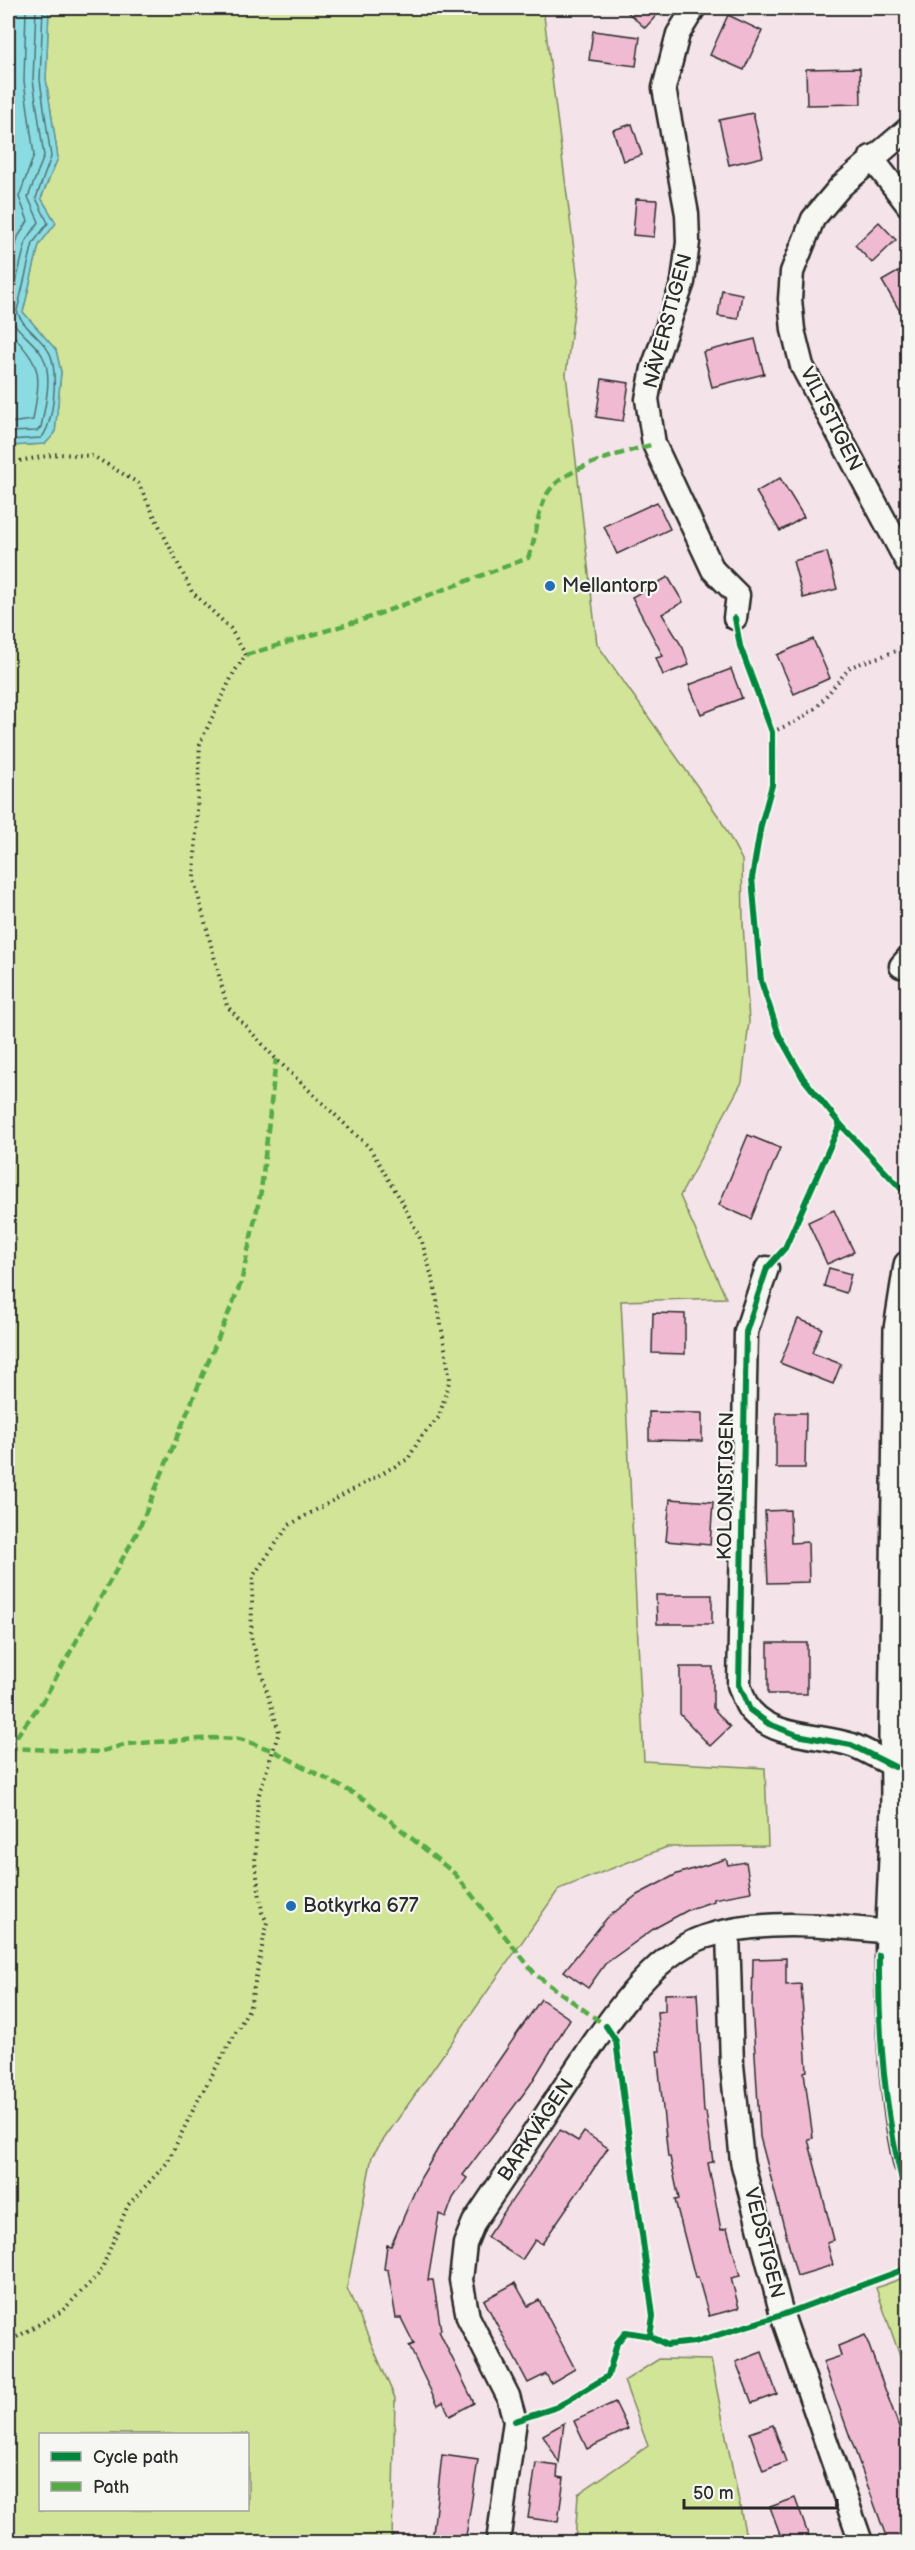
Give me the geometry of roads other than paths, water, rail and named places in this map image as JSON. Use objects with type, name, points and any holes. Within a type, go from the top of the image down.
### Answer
[{"type":"street","name":"NÄVERSTIGEN","points":[[694,8],[678,34],[664,88],[687,214],[688,242],[682,282],[653,368],[647,399],[654,444],[713,570],[738,595],[735,618]]},
{"type":"street","name":"VILTSTIGEN","points":[[908,129],[841,186],[813,219],[792,272],[790,299],[793,330],[802,366],[908,564]]},
{"type":"street","points":[[872,158],[908,205]]},
{"type":"street","points":[[908,1265],[898,1329],[893,1737],[901,1768],[890,1932],[899,2125],[908,2163]]},
{"type":"street","name":"KOLONISTIGEN","points":[[767,1268],[746,1332],[739,1685],[750,1710],[769,1724],[797,1734],[851,1745],[901,1768]]},
{"type":"street","name":"BARKVÄGEN","points":[[498,2542],[515,2421],[508,2396],[468,2317],[461,2280],[465,2244],[474,2222],[593,2045],[643,1981],[675,1953],[702,1938],[728,1932],[808,1925],[890,1932]]},
{"type":"street","name":"VEDSTIGEN","points":[[728,1932],[732,2065],[742,2161],[782,2315],[861,2542]]},
{"type":"water","points":[[8,8],[49,8],[46,79],[58,158],[41,198],[56,223],[39,245],[23,312],[56,350],[61,372],[55,433],[45,444],[8,446]]},
{"type":"place","name":"Mellantorp","points":[[550,586]]},
{"type":"place","name":"Botkyrka 677","points":[[291,1906]]}]
